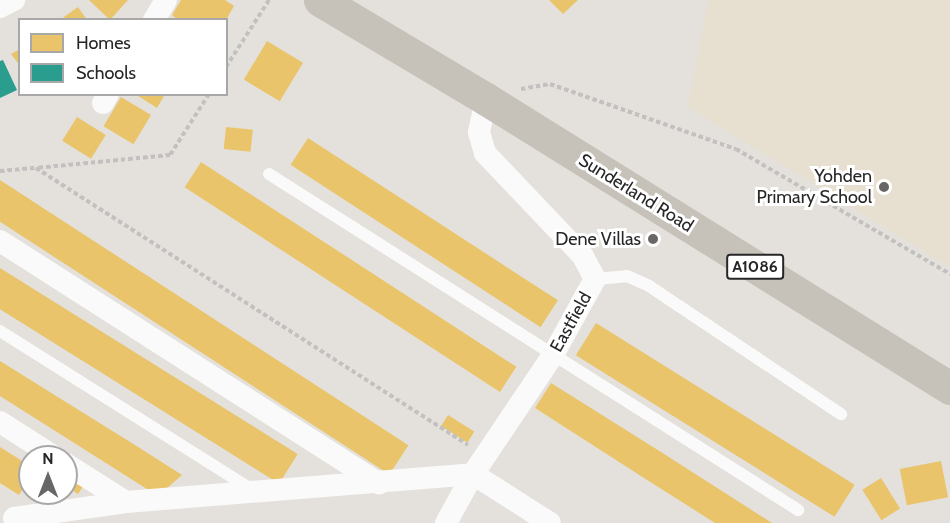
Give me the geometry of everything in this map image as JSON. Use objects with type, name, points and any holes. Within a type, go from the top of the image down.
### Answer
[{"type":"main road","name":"Sunderland Road","points":[[320,0],[486,99],[950,388]]},
{"type":"street","points":[[0,7],[14,0]]},
{"type":"street","points":[[155,18],[166,0]]},
{"type":"street","name":"Eastfield","points":[[446,523],[479,465],[553,356],[595,279],[582,255],[485,153],[479,132],[486,99]]},
{"type":"street","points":[[0,241],[379,483]]},
{"type":"street","points":[[0,422],[36,445]]},
{"type":"street","points":[[14,518],[126,502],[379,483],[479,465],[550,523]]},
{"type":"street","points":[[78,472],[126,502]]},
{"type":"lane","points":[[269,174],[798,510]]},
{"type":"lane","points":[[595,279],[627,276],[649,286],[841,414]]},
{"type":"lane","points":[[0,331],[256,492]]},
{"type":"path","points":[[228,64],[269,0]]},
{"type":"path","points":[[486,99],[550,84],[736,150],[950,274]]},
{"type":"path","points":[[0,171],[170,155],[208,96]]},
{"type":"path","points":[[36,168],[479,465]]},
{"type":"shaded area","name":"Yohden Primary School","points":[[708,0],[950,0],[950,267],[688,107]]},
{"type":"building: Homes","points":[[89,0],[128,0],[112,18],[108,18]]},
{"type":"building: Homes","points":[[181,0],[225,0],[234,6],[227,18],[176,18],[172,15]]},
{"type":"building: Homes","points":[[549,0],[578,0],[563,14]]},
{"type":"building: Homes","points":[[78,7],[86,18],[63,18]]},
{"type":"building: Homes","points":[[267,41],[303,63],[280,101],[244,80]]},
{"type":"building: Homes","points":[[18,50],[18,63],[11,54]]},
{"type":"building: Homes","points":[[138,96],[164,96],[157,108]]},
{"type":"building: Homes","points":[[121,97],[151,115],[133,144],[103,126]]},
{"type":"building: Homes","points":[[77,117],[106,135],[91,159],[62,141]]},
{"type":"building: Homes","points":[[226,127],[253,130],[251,152],[224,149]]},
{"type":"building: Homes","points":[[308,138],[558,300],[540,327],[291,165]]},
{"type":"building: Homes","points":[[201,162],[516,367],[500,392],[185,187]]},
{"type":"building: Homes","points":[[0,180],[408,445],[389,475],[0,222]]},
{"type":"building: Homes","points":[[0,268],[298,454],[279,484],[0,309]]},
{"type":"building: Homes","points":[[596,323],[855,485],[835,517],[576,355]]},
{"type":"building: Homes","points":[[0,361],[182,475],[158,496],[0,396]]},
{"type":"building: Homes","points":[[551,383],[772,523],[715,523],[535,408]]},
{"type":"building: Homes","points":[[448,415],[474,431],[467,442],[441,426]]},
{"type":"building: Homes","points":[[0,447],[18,458],[18,494],[0,483]]},
{"type":"building: Homes","points":[[941,461],[948,497],[907,505],[900,469]]},
{"type":"building: Homes","points":[[881,478],[900,509],[881,520],[862,490]]},
{"type":"building: Homes","points":[[78,481],[84,485],[78,494]]},
{"type":"building: Schools","points":[[3,60],[17,90],[0,98],[0,61]]},
{"type":"place","name":"Yohden Primary School","points":[[884,187]]},
{"type":"place","name":"Dene Villas","points":[[653,239]]}]
